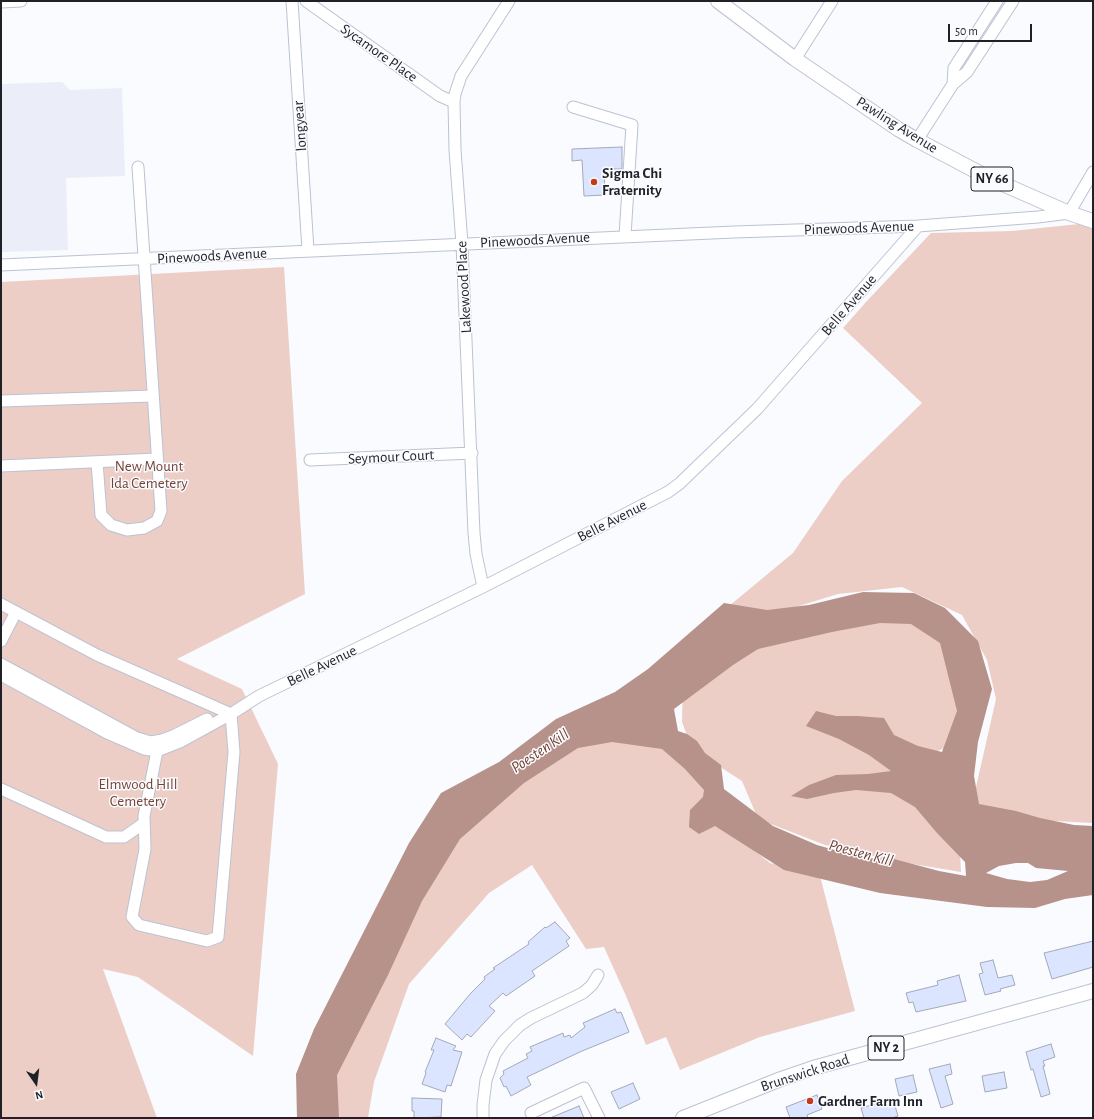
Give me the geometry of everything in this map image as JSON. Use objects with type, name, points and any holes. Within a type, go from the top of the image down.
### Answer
[{"type":"main road","name":"Pawling Avenue","points":[[718,1],[795,59],[898,129],[989,178],[1069,213],[1093,221]]},
{"type":"main road","name":"Brunswick Road","points":[[683,1118],[781,1079],[813,1068],[1093,991]]},
{"type":"street","points":[[1,2],[21,1]]},
{"type":"street","name":"longyear","points":[[292,1],[308,250]]},
{"type":"street","name":"Sycamore Place","points":[[306,1],[440,96],[454,102]]},
{"type":"street","name":"Lakewood Place","points":[[483,587],[476,554],[474,533],[472,453],[462,244],[455,150],[454,102],[461,76],[509,1]]},
{"type":"street","points":[[795,59],[832,1]]},
{"type":"street","points":[[917,140],[953,84],[967,72],[1011,5],[997,1],[954,68],[953,84]]},
{"type":"street","points":[[573,107],[632,125],[625,236]]},
{"type":"street","points":[[97,462],[101,515],[111,525],[127,530],[144,528],[157,521],[161,511],[138,167]]},
{"type":"street","points":[[1069,213],[1093,172]]},
{"type":"street","name":"Pinewoods Avenue","points":[[1,265],[625,236],[918,226],[1069,213]]},
{"type":"street","name":"Belle Avenue","points":[[154,747],[162,740],[208,719],[231,714],[259,696],[483,587],[668,492],[679,484],[757,410],[918,226]]},
{"type":"street","points":[[1,401],[153,396]]},
{"type":"street","name":"Seymour Court","points":[[310,460],[472,453]]},
{"type":"street","points":[[1,466],[157,459]]},
{"type":"street","points":[[1,604],[97,655],[231,714],[234,752],[218,937],[207,941],[139,925],[132,917],[144,850],[144,816],[154,747]]},
{"type":"street","points":[[1,641],[16,612]]},
{"type":"street","points":[[1,664],[154,747]]},
{"type":"street","points":[[1,675],[107,733],[144,749],[154,747]]},
{"type":"street","points":[[1,789],[106,837],[124,837],[144,823]]},
{"type":"street","points":[[483,1118],[486,1080],[496,1054],[504,1041],[520,1025],[531,1018],[583,994],[592,985],[598,975]]},
{"type":"street","points":[[531,1113],[584,1088],[599,1118]]},
{"type":"shaded area","points":[[62,82],[70,90],[122,88],[125,176],[66,178],[68,250],[1,252],[1,84]]},
{"type":"green space","points":[[1079,224],[1093,229],[1093,823],[1034,820],[971,809],[996,699],[987,660],[962,615],[902,587],[838,594],[760,618],[677,649],[793,553],[842,481],[922,403],[843,328],[931,233],[1012,231]]},
{"type":"green space","points":[[284,267],[305,594],[177,659],[242,689],[278,764],[253,1056],[138,977],[103,969],[157,1118],[1,1118],[1,282]]},
{"type":"green space","points":[[875,620],[914,623],[944,644],[961,709],[947,747],[892,770],[960,853],[961,872],[895,861],[825,845],[758,819],[742,781],[692,749],[682,722],[683,675],[734,646]]},
{"type":"green space","points":[[612,737],[663,746],[706,789],[719,822],[770,863],[820,876],[855,1011],[760,1037],[680,1070],[666,1037],[646,1045],[604,947],[586,949],[532,865],[489,893],[409,984],[374,1082],[368,1118],[335,1118],[333,1068],[400,923],[462,833],[516,784],[576,746]]},
{"type":"water","name":"Poesten Kill","points":[[863,592],[914,593],[945,608],[978,641],[992,689],[978,742],[974,776],[979,804],[1074,825],[1093,826],[1093,895],[1065,899],[1035,908],[987,907],[880,893],[784,870],[715,826],[699,834],[689,827],[690,810],[703,797],[704,790],[685,769],[662,749],[612,742],[578,748],[524,783],[460,839],[422,901],[388,975],[337,1075],[339,1118],[297,1118],[296,1074],[314,1029],[409,843],[441,793],[499,762],[556,719],[615,692],[648,669],[724,603],[767,610],[809,605]],"holes":[[[880,623],[911,624],[940,643],[957,711],[942,752],[918,746],[894,735],[884,718],[836,716],[816,711],[806,726],[839,739],[869,755],[891,771],[868,774],[836,775],[809,785],[791,796],[807,799],[856,790],[891,793],[915,807],[937,833],[965,862],[966,876],[939,871],[894,859],[863,858],[817,845],[773,826],[724,789],[721,765],[705,753],[697,741],[687,734],[678,731],[674,709],[733,665],[758,649],[832,632]],[[1016,863],[1028,863],[1036,868],[1068,871],[1047,880],[1030,882],[1007,879],[986,873],[999,866]]]},
{"type":"building","name":"Sigma Chi Fraternity","points":[[622,147],[622,169],[604,169],[605,195],[584,196],[582,160],[572,161],[572,149]]},
{"type":"building","points":[[555,922],[570,938],[566,941],[569,946],[532,971],[535,976],[506,996],[503,993],[489,1006],[495,1011],[471,1037],[467,1034],[462,1040],[445,1024],[470,994],[485,979],[484,977],[495,969],[493,968],[529,944],[528,942],[545,927],[546,928]]},
{"type":"building","points":[[1093,941],[1093,967],[1052,979],[1044,953]]},
{"type":"building","points":[[993,960],[998,978],[1012,975],[1015,985],[1000,989],[1001,991],[985,995],[979,974],[983,973],[980,963]]},
{"type":"building","points":[[959,975],[966,1001],[916,1012],[913,1002],[909,1003],[906,993],[938,985],[937,981]]},
{"type":"building","points":[[615,1009],[617,1013],[621,1012],[629,1032],[582,1051],[527,1077],[531,1085],[511,1096],[506,1086],[504,1087],[500,1078],[504,1074],[503,1071],[528,1058],[526,1054],[532,1051],[530,1047],[563,1033],[564,1037],[570,1035],[571,1038],[585,1027],[583,1023]]},
{"type":"building","points":[[436,1038],[456,1046],[453,1050],[462,1052],[451,1086],[447,1085],[445,1092],[422,1084],[434,1050],[431,1050]]},
{"type":"building","points":[[1051,1044],[1055,1057],[1043,1061],[1050,1094],[1041,1097],[1033,1069],[1031,1070],[1026,1052]]},
{"type":"building","points":[[950,1064],[952,1074],[945,1076],[953,1104],[941,1108],[929,1069]]},
{"type":"building","points":[[1004,1072],[1007,1088],[985,1092],[982,1076]]},
{"type":"building","points":[[913,1075],[917,1092],[899,1096],[895,1079]]},
{"type":"building","points":[[633,1083],[640,1099],[619,1109],[611,1092]]},
{"type":"building","name":"Gardner Farm Inn","points":[[817,1095],[822,1109],[807,1115],[808,1118],[790,1118],[786,1107]]},
{"type":"building","points":[[412,1098],[442,1099],[441,1117],[414,1118],[414,1111],[412,1111]]},
{"type":"building","points":[[893,1099],[898,1116],[892,1118],[864,1118],[861,1108]]},
{"type":"building","points":[[579,1106],[584,1118],[550,1118]]},
{"type":"place","name":"Sigma Chi Fraternity","points":[[594,182]]},
{"type":"place","name":"Gardner Farm Inn","points":[[810,1101]]},
{"type":"park label","name":"New Mount Ida Cemetery","points":[[149,474]]},
{"type":"park label","name":"Elmwood Hill Cemetery","points":[[138,792]]}]
